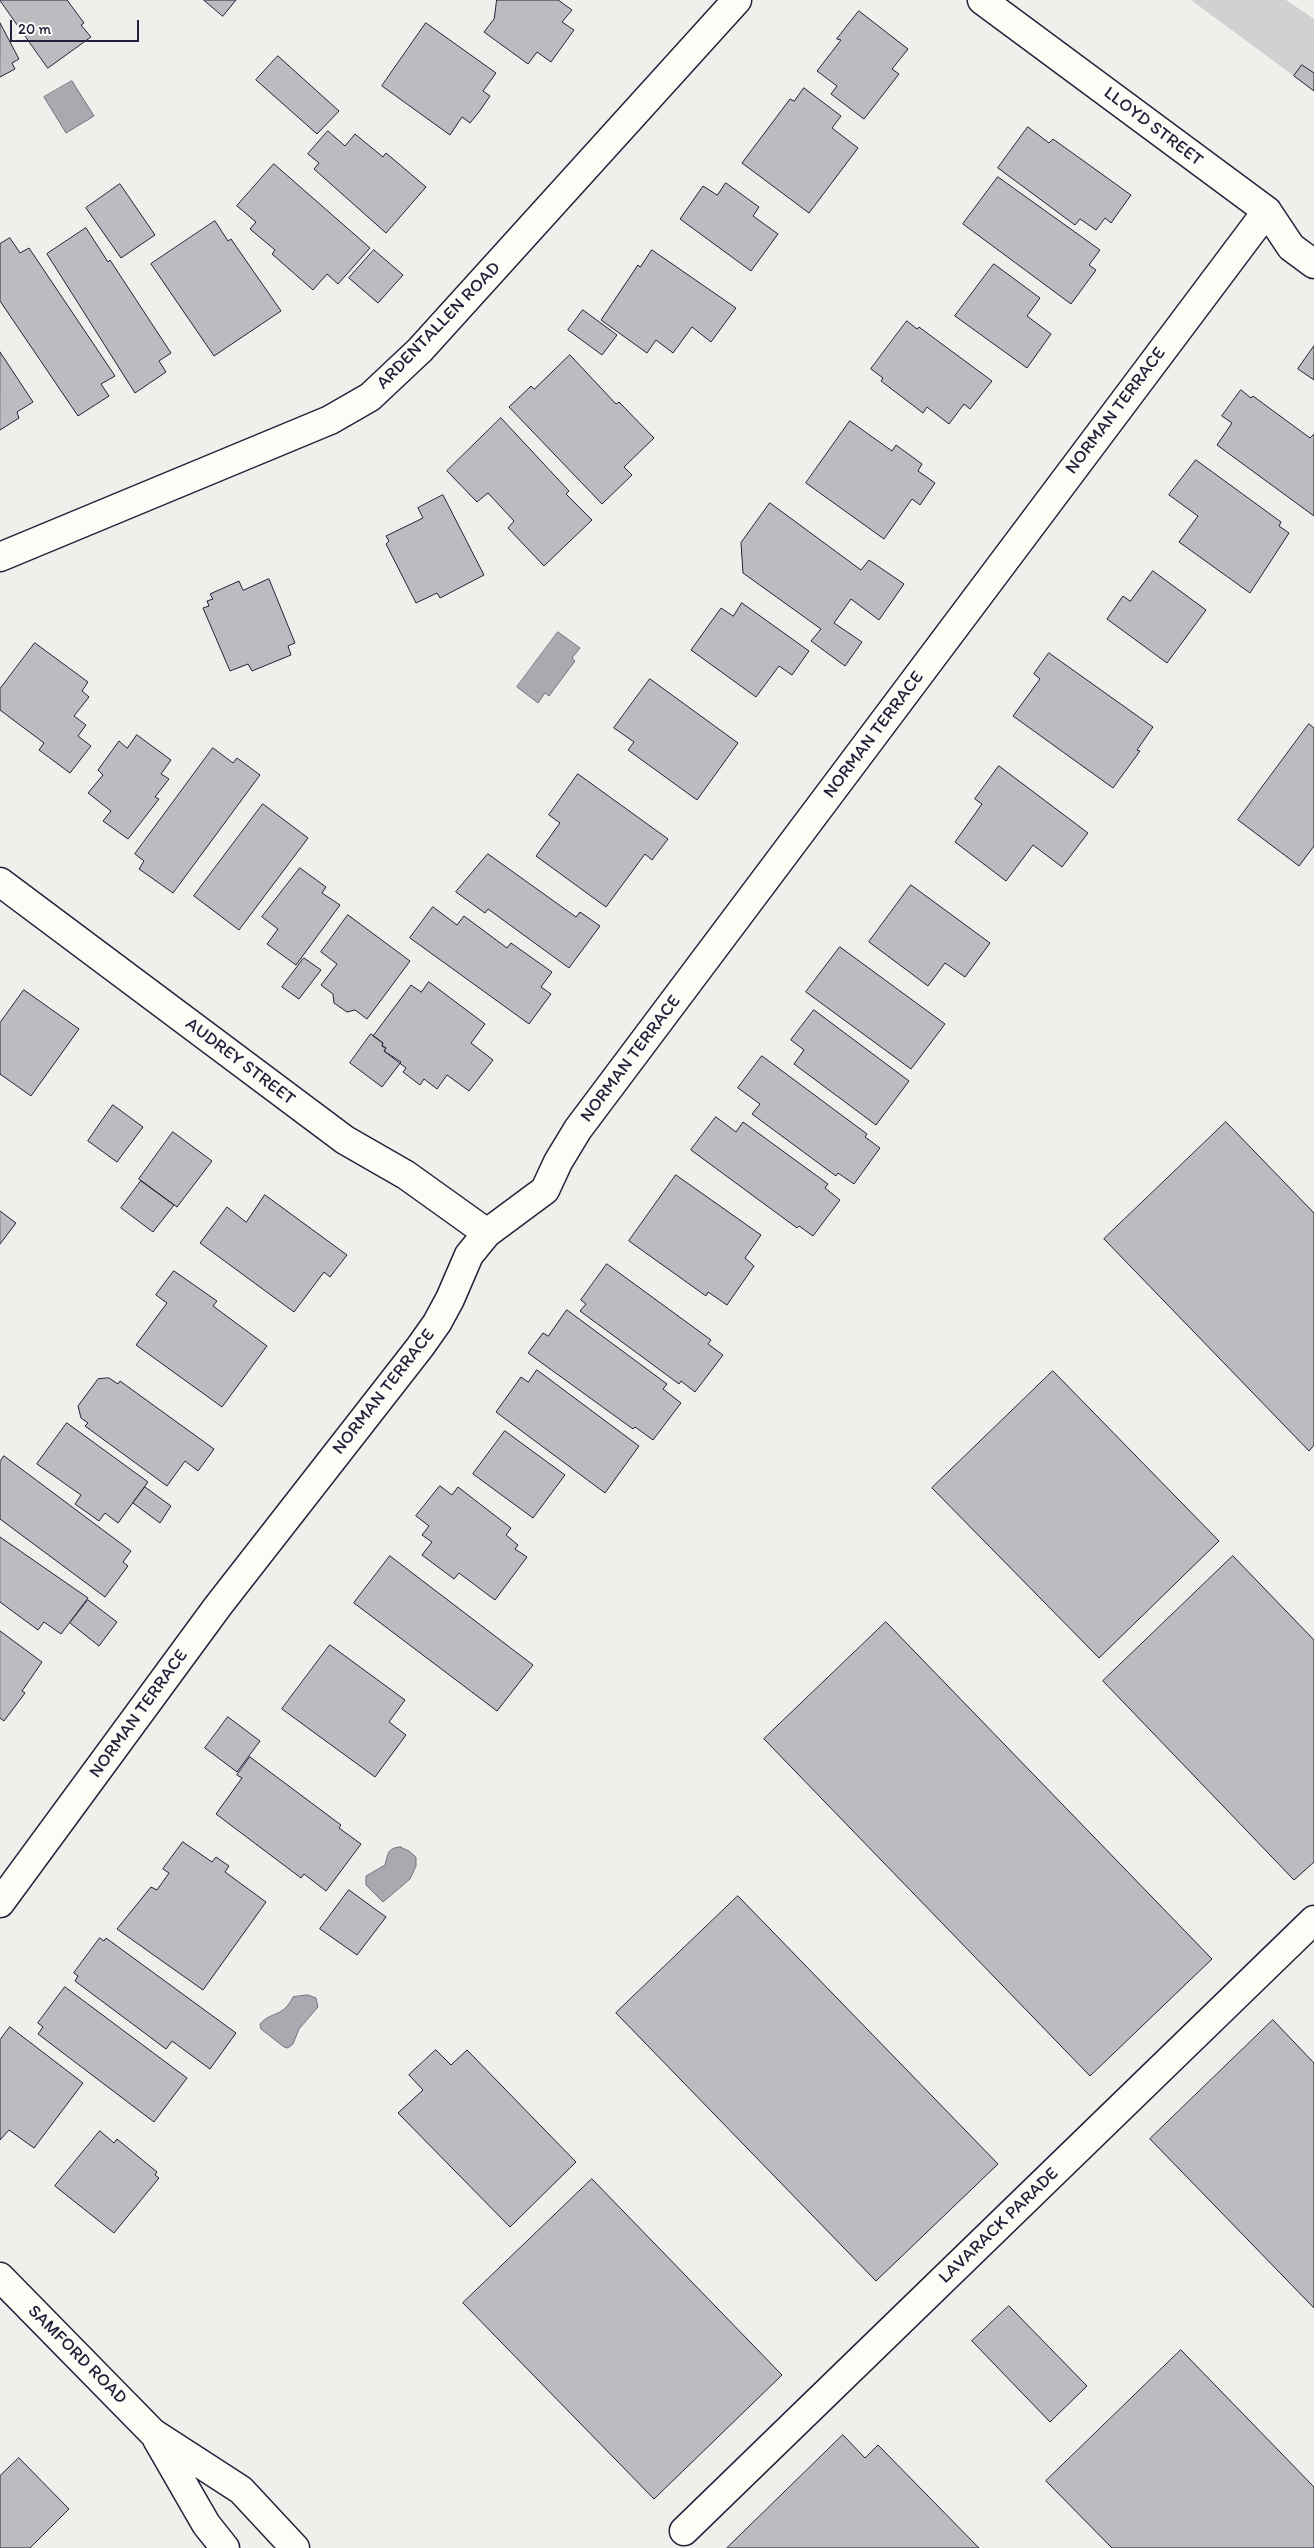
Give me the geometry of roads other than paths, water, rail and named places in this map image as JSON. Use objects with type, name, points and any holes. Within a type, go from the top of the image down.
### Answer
[{"type":"street","name":"ARDENTALLEN ROAD","points":[[0,557],[330,420],[370,397],[420,350],[737,0]]},
{"type":"street","name":"LLOYD STREET","points":[[982,0],[1267,211],[1291,246],[1314,264]]},
{"type":"street","name":"NORMAN TERRACE","points":[[0,1903],[218,1606],[420,1347],[437,1323],[450,1299],[469,1255],[487,1233],[545,1190],[558,1162],[578,1129],[1267,211]]},
{"type":"street","name":"AUDREY STREET","points":[[0,882],[345,1140],[406,1175],[487,1233]]},
{"type":"street","name":"LAVARACK PARADE","points":[[684,2531],[1314,1920]]},
{"type":"street","name":"SAMFORD ROAD","points":[[0,2277],[153,2433],[240,2490],[295,2548]]},
{"type":"street","name":"SAMFORD ROAD","points":[[153,2433],[206,2524],[226,2548]]}]
